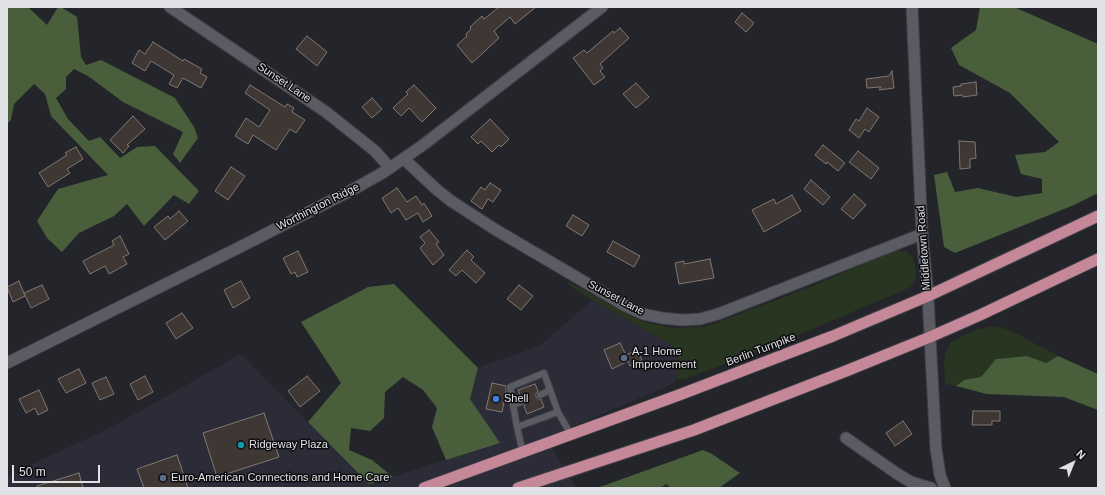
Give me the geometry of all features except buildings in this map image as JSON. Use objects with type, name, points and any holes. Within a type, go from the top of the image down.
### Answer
[{"type":"highway","name":"Berlin Turnpike","points":[[424,488],[523,453],[770,360],[928,296],[1012,258],[1098,216]]},
{"type":"highway","points":[[518,488],[701,427],[790,394],[930,337],[1098,259]]},
{"type":"street","name":"Sunset Lane","points":[[170,7],[326,112],[375,151],[390,168]]},
{"type":"street","name":"Worthington Ridge","points":[[7,363],[354,189],[390,168],[404,159],[602,7]]},
{"type":"street","name":"Middletown Road","points":[[912,7],[922,234],[928,296],[936,449],[940,475],[945,488]]},
{"type":"street","name":"Sunset Lane","points":[[404,159],[451,201],[496,230],[624,305],[644,314],[662,318],[688,320],[700,319],[718,314],[922,234]]},
{"type":"street","points":[[846,438],[911,482],[931,488]]},
{"type":"lane","points":[[523,453],[510,387],[544,373],[558,412],[570,435]]},
{"type":"lane","points":[[540,395],[550,390]]},
{"type":"lane","points":[[513,405],[522,402]]},
{"type":"lane","points":[[517,426],[558,412]]},
{"type":"shaded area","points":[[592,300],[672,345],[679,362],[675,383],[546,438],[576,488],[7,488],[7,476],[110,428],[241,354],[369,484],[500,443],[470,399],[478,368],[541,345]]},
{"type":"green space","points":[[7,7],[28,7],[47,25],[58,7],[61,7],[77,17],[81,57],[86,65],[101,60],[175,98],[194,127],[198,138],[180,163],[173,154],[183,132],[123,102],[88,76],[74,69],[66,77],[66,89],[56,98],[68,119],[89,141],[100,137],[120,158],[137,147],[155,146],[199,191],[189,204],[174,195],[144,226],[127,204],[114,216],[79,233],[62,252],[47,238],[37,221],[58,189],[108,175],[51,116],[45,94],[34,84],[14,104],[11,120],[7,124]]},
{"type":"green space","points":[[980,7],[1014,7],[1098,44],[1098,193],[1074,205],[955,253],[944,247],[934,175],[947,172],[955,192],[978,188],[1016,197],[1042,193],[1042,179],[1021,174],[1015,155],[1045,152],[1059,142],[1010,93],[959,65],[951,48],[976,30]]},
{"type":"green space","points":[[892,251],[906,251],[913,257],[917,276],[911,287],[787,340],[685,379],[676,379],[679,362],[672,345],[592,300],[568,284],[569,282],[641,321],[672,328],[705,327],[811,287]]},
{"type":"green space","points":[[394,284],[478,368],[470,399],[500,443],[446,460],[432,427],[437,408],[423,390],[403,377],[385,392],[384,418],[370,431],[351,428],[349,450],[372,460],[393,477],[369,484],[308,422],[341,383],[301,322],[368,287]]},
{"type":"green space","points":[[994,326],[1010,330],[1058,356],[1046,363],[1027,356],[996,359],[981,377],[964,380],[956,386],[945,384],[945,353],[950,343],[974,330]]},
{"type":"green space","points":[[1027,356],[1046,363],[1058,356],[1098,374],[1098,410],[1064,397],[987,394],[956,386],[964,380],[981,377],[996,359]]},
{"type":"green space","points":[[703,450],[712,454],[740,473],[719,488],[671,488],[666,484],[660,488],[597,488]]},
{"type":"place","name":"A-1 Home Improvement","points":[[624,358]]},
{"type":"place","name":"Shell","points":[[496,399]]},
{"type":"place","name":"Ridgeway Plaza","points":[[241,445]]},
{"type":"place","name":"Euro-American Connections and Home Care","points":[[163,478]]}]
